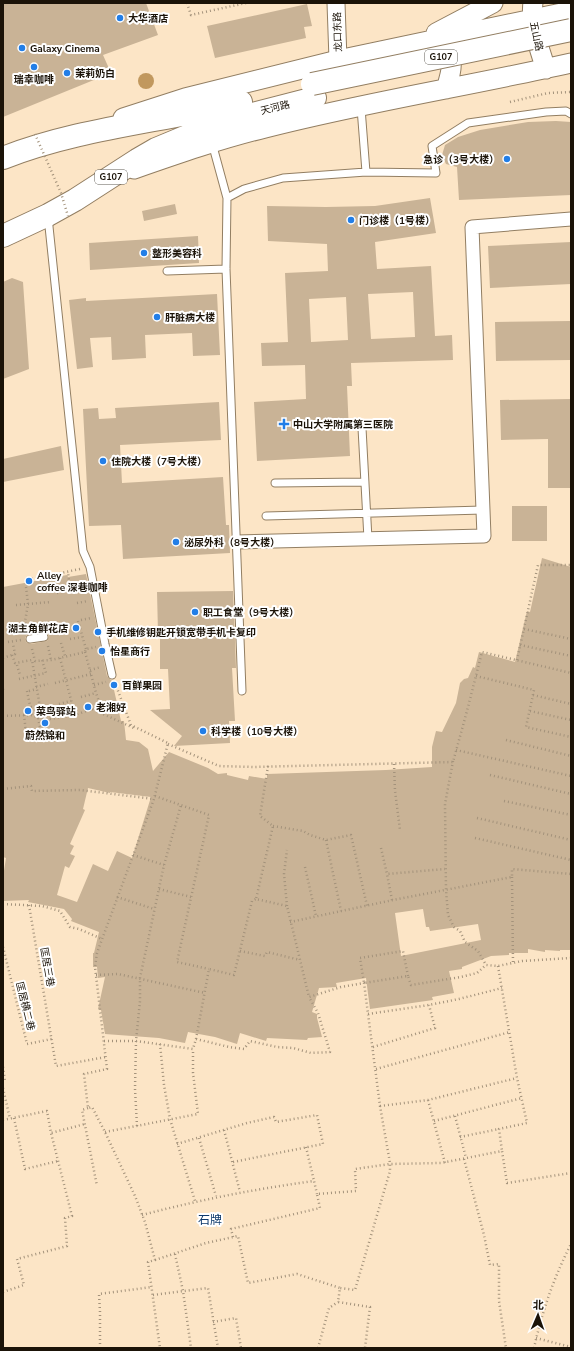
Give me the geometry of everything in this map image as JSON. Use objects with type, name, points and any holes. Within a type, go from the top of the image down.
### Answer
[{"type":"highway","name":"天河路","points":[[3,236],[58,216],[75,200],[156,149],[221,122],[313,91],[567,17]]},
{"type":"highway","name":"天河路","points":[[3,158],[46,143],[79,135],[216,108],[571,45]]},
{"type":"main road","points":[[416,43],[493,3]]},
{"type":"main road","points":[[79,135],[172,102],[338,60],[441,38],[533,11],[567,17]]},
{"type":"main road","name":"五山路","points":[[533,11],[538,42],[546,69]]},
{"type":"main road","points":[[441,38],[449,52],[452,65],[446,89]]},
{"type":"main road","points":[[112,176],[212,142],[266,128],[571,63]]},
{"type":"street","name":"龙口东路","points":[[336,3],[338,60]]},
{"type":"street","points":[[237,542],[484,536],[472,227],[571,219]]},
{"type":"lane","points":[[361,107],[366,172]]},
{"type":"lane","points":[[227,198],[244,189],[283,178],[366,172],[436,173],[432,146],[468,123],[546,112],[566,111],[571,114]]},
{"type":"lane","points":[[212,142],[227,198],[226,269],[242,691]]},
{"type":"lane","points":[[58,216],[83,552],[90,567],[112,675]]},
{"type":"lane","points":[[167,271],[226,269]]},
{"type":"lane","points":[[362,428],[368,539]]},
{"type":"lane","points":[[275,483],[365,482]]},
{"type":"lane","points":[[266,516],[483,510]]},
{"type":"lane","points":[[30,639],[44,636]]},
{"type":"path","points":[[187,3],[191,15],[246,3]]},
{"type":"path","points":[[510,102],[548,93],[571,92]]},
{"type":"path","points":[[35,134],[61,193],[58,216]]},
{"type":"path","points":[[517,660],[538,565],[571,565]]},
{"type":"path","points":[[32,579],[90,567]]},
{"type":"path","points":[[57,593],[70,590],[68,572]]},
{"type":"path","points":[[49,576],[51,591]]},
{"type":"path","points":[[26,587],[28,604],[25,622],[30,639],[34,662],[34,676],[43,720]]},
{"type":"path","points":[[16,605],[51,602]]},
{"type":"path","points":[[78,621],[96,693],[101,707]]},
{"type":"path","points":[[524,629],[571,639]]},
{"type":"path","points":[[70,639],[82,636]]},
{"type":"path","points":[[61,643],[64,656]]},
{"type":"path","points":[[3,658],[15,654],[13,644]]},
{"type":"path","points":[[12,655],[15,663],[32,660],[34,662],[51,660],[105,644]]},
{"type":"path","points":[[520,645],[571,656]]},
{"type":"path","points":[[48,646],[51,660]]},
{"type":"path","points":[[486,965],[478,951],[465,942],[460,931],[454,927],[448,915],[445,869],[445,804],[456,750],[482,652],[571,673]]},
{"type":"path","points":[[60,658],[75,715]]},
{"type":"path","points":[[17,665],[20,677],[34,676],[46,673],[42,660]]},
{"type":"path","points":[[55,682],[91,674]]},
{"type":"path","points":[[112,675],[131,725],[168,744]]},
{"type":"path","points":[[476,676],[534,690],[526,727],[571,737]]},
{"type":"path","points":[[32,715],[28,691],[48,684]]},
{"type":"path","points":[[81,697],[96,693]]},
{"type":"path","points":[[533,695],[571,704]]},
{"type":"path","points":[[41,710],[71,702]]},
{"type":"path","points":[[3,716],[32,715],[43,720],[75,715],[92,709],[122,703]]},
{"type":"path","points":[[31,708],[40,706]]},
{"type":"path","points":[[92,709],[220,766],[394,764],[454,761]]},
{"type":"path","points":[[530,710],[571,720]]},
{"type":"path","points":[[24,715],[26,733]]},
{"type":"path","points":[[38,718],[40,727]]},
{"type":"path","points":[[506,740],[571,756]]},
{"type":"path","points":[[88,1108],[84,1074],[107,1069],[95,966],[97,953],[154,798],[168,744]]},
{"type":"path","points":[[456,750],[571,776]]},
{"type":"path","points":[[394,764],[395,791],[400,830]]},
{"type":"path","points":[[268,766],[260,816],[273,826],[303,831],[326,840],[351,835],[367,906]]},
{"type":"path","points":[[490,775],[571,794]]},
{"type":"path","points":[[3,789],[30,786],[32,791],[80,790],[154,798],[181,805],[209,815],[177,962],[234,975],[252,901],[256,899],[273,826]]},
{"type":"path","points":[[504,801],[571,816]]},
{"type":"path","points":[[137,1126],[134,1089],[136,1041],[140,1001],[140,978],[164,866],[181,805]]},
{"type":"path","points":[[477,818],[571,840]]},
{"type":"path","points":[[475,838],[571,860]]},
{"type":"path","points":[[326,840],[341,911]]},
{"type":"path","points":[[381,848],[392,900]]},
{"type":"path","points":[[196,1038],[229,1047],[244,1049],[250,1041],[277,1047],[293,1048],[311,1053],[330,1052],[318,1013],[309,997],[290,922],[284,874],[287,850]]},
{"type":"path","points":[[133,855],[164,866]]},
{"type":"path","points":[[305,868],[316,916]]},
{"type":"path","points":[[387,874],[445,869]]},
{"type":"path","points":[[513,963],[512,869],[571,874]]},
{"type":"path","points":[[290,922],[392,900],[512,877]]},
{"type":"path","points":[[159,889],[191,897]]},
{"type":"path","points":[[117,897],[154,909]]},
{"type":"path","points":[[256,899],[287,906]]},
{"type":"path","points":[[3,904],[42,906],[60,911],[70,927],[79,929],[102,939]]},
{"type":"path","name":"匡居三巷","points":[[29,905],[56,1066],[106,1057]]},
{"type":"path","name":"匡居横二巷","points":[[3,947],[27,1044],[52,1039]]},
{"type":"path","points":[[240,951],[265,956],[267,952],[300,960]]},
{"type":"path","points":[[160,1348],[148,1262],[206,1243],[238,1236],[248,1283],[297,1274],[340,1288],[355,1290],[390,1171],[360,958],[403,951],[411,984],[477,973],[486,965],[498,966],[513,963],[571,958]]},
{"type":"path","points":[[460,1137],[527,1123],[517,1078],[498,966]]},
{"type":"path","points":[[105,1132],[198,1114],[193,1073],[193,1049],[209,969]]},
{"type":"path","points":[[96,975],[118,974],[204,993]]},
{"type":"path","points":[[309,997],[364,983],[408,976]]},
{"type":"path","points":[[368,1014],[429,1005],[502,988]]},
{"type":"path","points":[[373,1047],[435,1028],[429,1005]]},
{"type":"path","points":[[376,1069],[510,1032]]},
{"type":"path","points":[[104,1041],[136,1041],[193,1049]]},
{"type":"path","points":[[160,1044],[164,1085],[170,1119],[195,1202]]},
{"type":"path","points":[[3,1067],[6,1081],[3,1082]]},
{"type":"path","points":[[380,1106],[428,1100],[517,1078]]},
{"type":"path","points":[[3,1088],[10,1119]]},
{"type":"path","points":[[434,1121],[522,1098]]},
{"type":"path","points":[[428,1100],[445,1163]]},
{"type":"path","points":[[97,1186],[82,1110],[92,1107],[105,1132],[142,1215],[155,1260]]},
{"type":"path","points":[[3,1120],[47,1112],[72,1216],[65,1218],[67,1246],[17,1259],[24,1285],[3,1292]]},
{"type":"path","points":[[177,1144],[274,1117],[276,1122],[317,1115],[323,1144],[233,1162]]},
{"type":"path","points":[[455,1116],[490,1265],[499,1264],[499,1302],[506,1348]]},
{"type":"path","points":[[14,1118],[25,1169],[58,1161]]},
{"type":"path","points":[[51,1133],[85,1124]]},
{"type":"path","points":[[224,1130],[240,1192]]},
{"type":"path","points":[[499,1130],[507,1183],[571,1173]]},
{"type":"path","points":[[200,1138],[216,1196]]},
{"type":"path","points":[[233,1237],[231,1229],[320,1208],[306,1147]]},
{"type":"path","points":[[317,1194],[356,1191],[355,1169],[390,1164],[445,1163],[502,1151]]},
{"type":"path","points":[[142,1215],[216,1196],[314,1181]]},
{"type":"path","points":[[534,1348],[540,1322],[560,1265],[571,1244]]},
{"type":"path","points":[[175,1254],[183,1291],[191,1348]]},
{"type":"path","points":[[100,1348],[99,1294],[152,1287]]},
{"type":"path","points":[[153,1295],[208,1288],[218,1348]]},
{"type":"path","points":[[318,1348],[330,1308],[338,1302],[340,1288]]},
{"type":"path","points":[[338,1302],[370,1307],[365,1348]]},
{"type":"path","points":[[213,1322],[236,1318],[241,1348]]},
{"type":"path","points":[[536,1338],[571,1347]]},
{"type":"shaded area","points":[[146,73],[153,78],[154,81],[149,88],[146,89],[139,84],[138,81],[143,74]]},
{"type":"building","points":[[3,3],[146,3],[158,35],[103,55],[111,73],[3,117]]},
{"type":"building","points":[[307,4],[312,26],[304,27],[306,38],[215,58],[207,26]]},
{"type":"building","name":"急诊（3号大楼）","points":[[528,122],[571,122],[571,195],[459,200],[457,167],[446,164],[442,155],[445,145],[458,137],[480,130]]},
{"type":"building","points":[[430,198],[436,233],[375,242],[377,269],[431,266],[435,336],[452,335],[453,360],[351,363],[352,386],[347,386],[350,456],[257,461],[254,402],[306,399],[305,365],[262,366],[261,343],[288,342],[285,273],[328,271],[327,244],[268,241],[267,206],[375,206]],"holes":[[[413,292],[415,337],[371,339],[368,294]],[[346,297],[348,340],[311,342],[309,299]]]},
{"type":"building","points":[[175,204],[177,214],[144,221],[142,211]]},
{"type":"building","name":"整形美容科","points":[[198,236],[199,263],[90,270],[89,243]]},
{"type":"building","points":[[571,242],[571,284],[490,288],[488,246]]},
{"type":"building","points":[[12,278],[23,282],[29,369],[3,379],[3,282]]},
{"type":"building","name":"肝脏病大楼","points":[[217,294],[220,355],[193,356],[192,333],[145,335],[146,358],[112,360],[111,337],[90,338],[93,367],[77,369],[69,300],[86,298],[86,301]]},
{"type":"building","points":[[571,321],[571,360],[496,361],[495,322]]},
{"type":"building","points":[[571,399],[571,488],[548,488],[548,439],[501,440],[500,400]]},
{"type":"building","name":"住院大楼（7号大楼）","points":[[219,402],[221,440],[120,445],[122,483],[223,477],[226,525],[229,525],[230,553],[123,559],[121,525],[89,526],[83,409],[98,408],[99,419],[116,418],[115,408]]},
{"type":"building","points":[[61,446],[64,470],[3,482],[3,459]]},
{"type":"building","points":[[512,506],[547,506],[547,541],[512,541]]},
{"type":"building","points":[[542,558],[571,567],[571,950],[545,950],[545,952],[528,949],[528,953],[509,953],[509,955],[491,956],[462,967],[462,969],[449,971],[454,993],[432,997],[433,1000],[370,1009],[366,978],[336,983],[337,987],[319,988],[312,1012],[317,1014],[322,1037],[308,1038],[307,1040],[267,1038],[266,1041],[240,1033],[237,1044],[215,1037],[188,1032],[185,1043],[159,1038],[105,1034],[101,1010],[98,1009],[105,977],[98,978],[97,967],[93,967],[93,953],[99,932],[71,921],[72,919],[64,909],[28,902],[29,900],[3,901],[3,877],[6,858],[3,857],[3,587],[67,575],[68,577],[86,574],[107,676],[112,681],[121,721],[124,721],[126,740],[139,742],[148,749],[153,771],[169,752],[208,768],[218,774],[227,773],[227,775],[248,780],[249,776],[267,779],[267,774],[432,767],[432,747],[436,731],[442,732],[456,703],[460,683],[464,679],[468,678],[473,667],[475,668],[479,652],[515,662],[527,611],[530,612]],"holes":[[[44,632],[49,636],[47,641],[31,644],[26,642],[25,638],[27,635]],[[88,788],[110,793],[151,797],[132,858],[117,851],[108,871],[93,864],[77,902],[57,895],[65,866],[69,868],[75,856],[70,854],[74,846],[70,844],[85,810],[83,809]],[[423,909],[426,927],[429,927],[430,931],[478,924],[481,940],[401,956],[395,913]]]},
{"type":"building","points":[[233,591],[236,668],[232,668],[235,721],[229,721],[230,743],[174,746],[182,736],[150,710],[170,709],[168,669],[160,669],[160,633],[158,633],[157,592]]},
{"type":"place","name":"大华酒店","points":[[120,18]]},
{"type":"place","name":"Galaxy Cinema","points":[[22,48]]},
{"type":"place","name":"瑞幸咖啡","points":[[34,67]]},
{"type":"place","name":"茉莉奶白","points":[[67,73]]},
{"type":"place","name":"急诊（3号大楼）","points":[[507,159]]},
{"type":"place","name":"门诊楼（1号楼）","points":[[351,220]]},
{"type":"place","name":"整形美容科","points":[[144,253]]},
{"type":"place","name":"肝脏病大楼","points":[[157,317]]},
{"type":"place","name":"中山大学附属第三医院","points":[[284,424]]},
{"type":"place","name":"住院大楼（7号大楼）","points":[[103,461]]},
{"type":"place","name":"泌尿外科（8号大楼）","points":[[176,542]]},
{"type":"place","name":"Alley coffee 深巷咖啡","points":[[29,581]]},
{"type":"place","name":"职工食堂（9号大楼）","points":[[195,612]]},
{"type":"place","name":"湖主角鲜花店","points":[[76,628]]},
{"type":"place","name":"手机维修钥匙开锁宽带手机卡复印","points":[[98,632]]},
{"type":"place","name":"怡星商行","points":[[102,651]]},
{"type":"place","name":"百鲜果园","points":[[114,685]]},
{"type":"place","name":"老湘好","points":[[88,707]]},
{"type":"place","name":"菜鸟驿站","points":[[28,711]]},
{"type":"place","name":"蔚然锦和","points":[[45,723]]},
{"type":"place","name":"科学楼（10号大楼）","points":[[203,731]]},
{"type":"district","name":"石牌","points":[[210,1220]]}]
